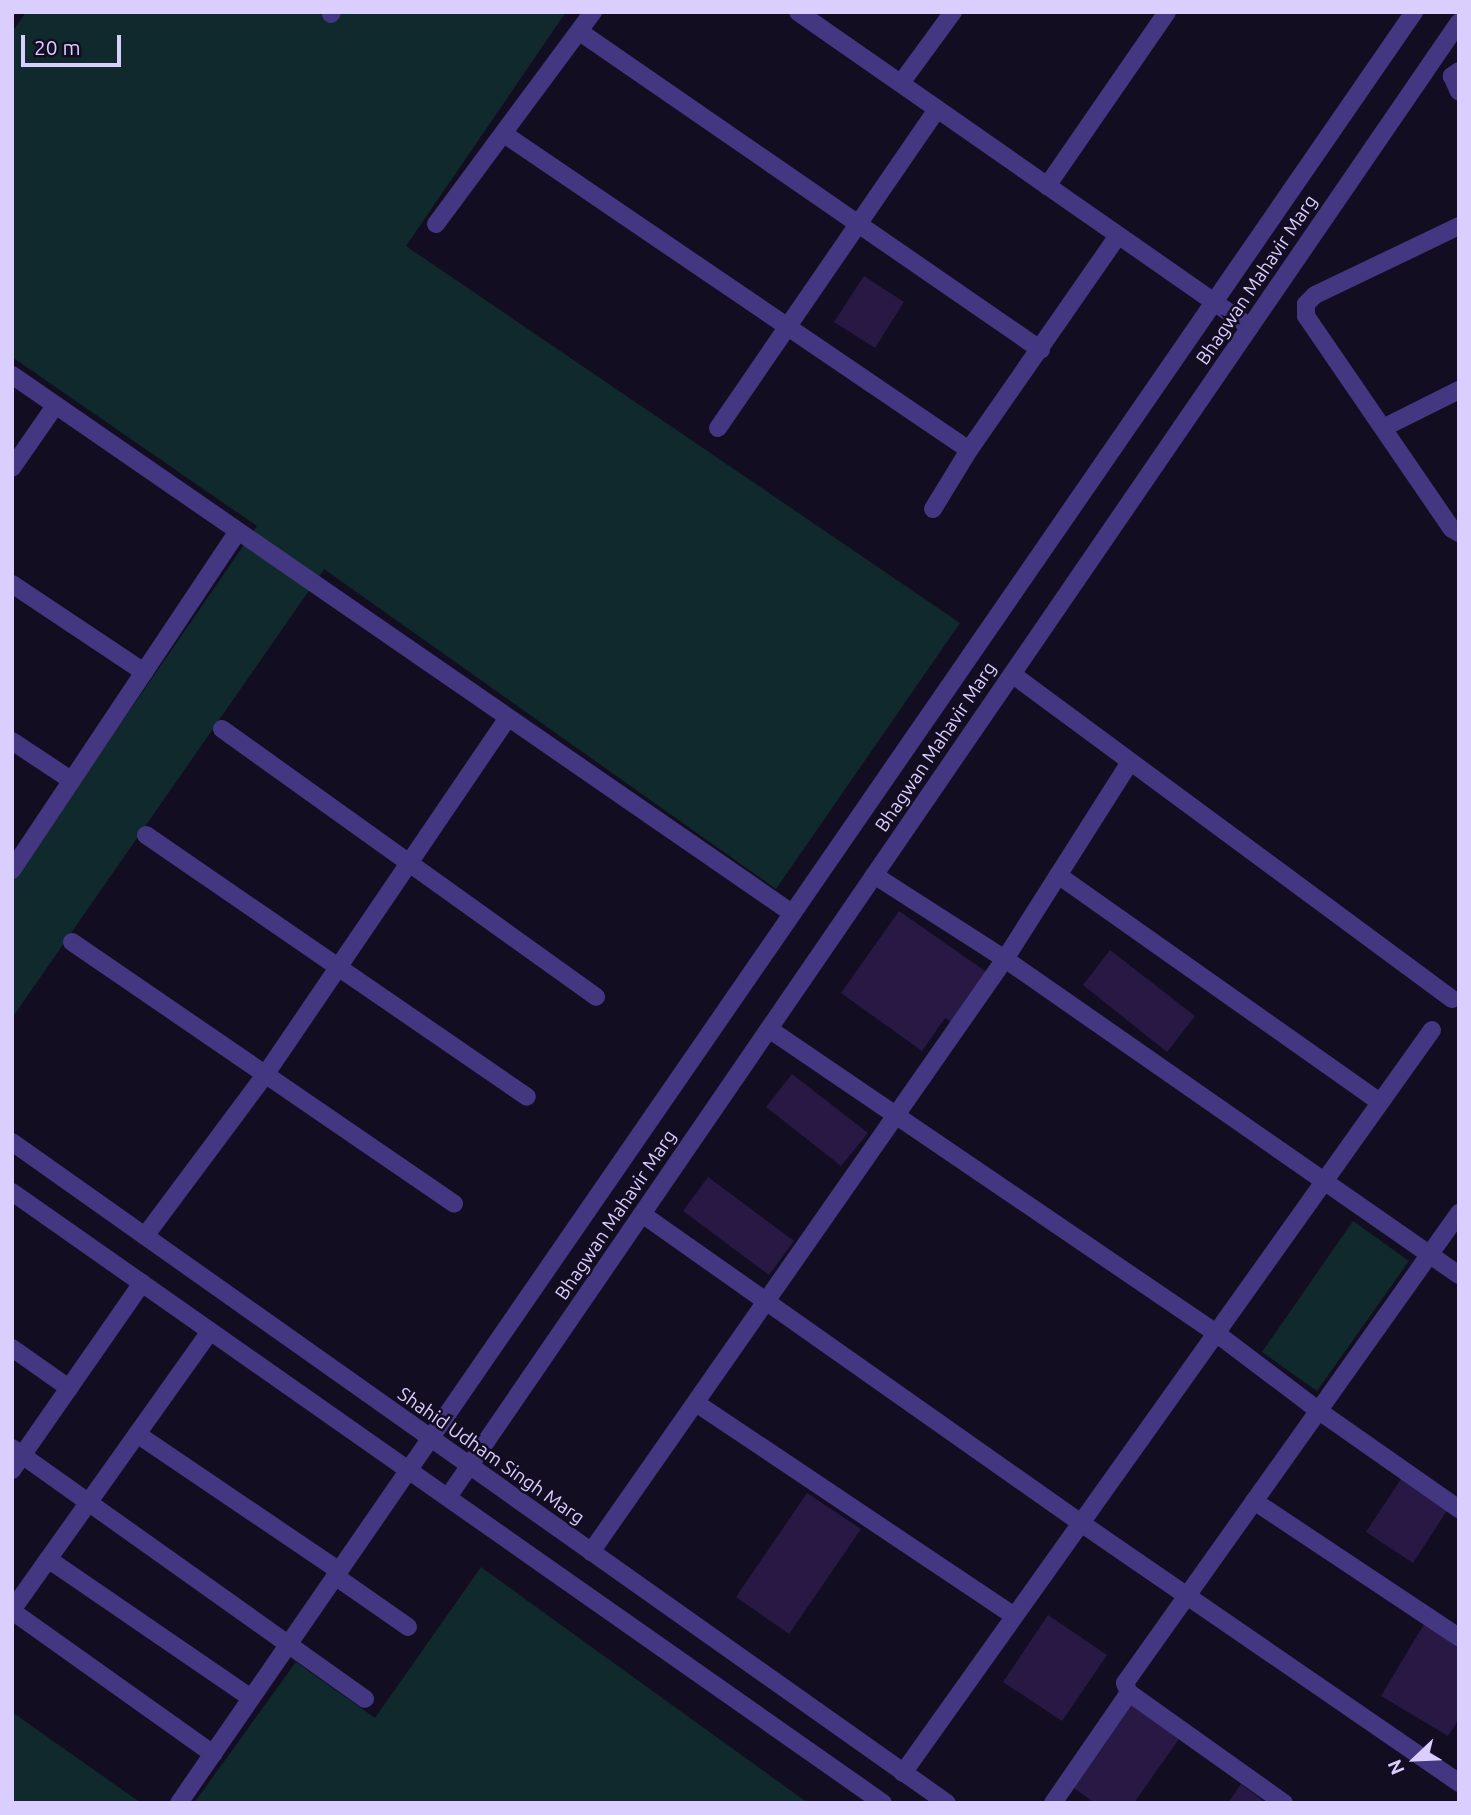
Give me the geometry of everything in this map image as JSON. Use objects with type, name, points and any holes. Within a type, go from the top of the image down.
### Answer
[{"type":"street","points":[[436,225],[593,12]]},
{"type":"street","points":[[798,12],[1250,327]]},
{"type":"street","points":[[901,83],[953,12]]},
{"type":"street","points":[[1047,186],[1167,12]]},
{"type":"street","name":"Bhagwan Mahavir Marg","points":[[179,1803],[1414,12]]},
{"type":"street","name":"Bhagwan Mahavir Marg","points":[[449,1497],[1459,22]]},
{"type":"street","points":[[580,32],[1041,350]]},
{"type":"street","points":[[1459,71],[1452,76],[1459,92]]},
{"type":"street","points":[[718,428],[937,109]]},
{"type":"street","points":[[504,134],[969,450]]},
{"type":"street","points":[[1459,226],[1315,295],[1306,304],[1306,316],[1385,427],[1452,529],[1459,533]]},
{"type":"street","points":[[933,509],[969,450],[1118,236]]},
{"type":"street","points":[[12,376],[792,913]]},
{"type":"street","points":[[1385,427],[1459,390]]},
{"type":"street","points":[[12,468],[55,406]]},
{"type":"street","points":[[12,870],[66,777],[144,672],[237,533]]},
{"type":"street","points":[[12,584],[144,672]]},
{"type":"street","points":[[1012,674],[1452,999]]},
{"type":"street","points":[[145,1236],[265,1075],[508,718]]},
{"type":"street","points":[[222,729],[408,865],[596,997]]},
{"type":"street","points":[[12,741],[66,777]]},
{"type":"street","points":[[591,1552],[1005,959],[1130,762]]},
{"type":"street","points":[[146,835],[527,1097]]},
{"type":"street","points":[[874,875],[1005,959],[1459,1275]]},
{"type":"street","points":[[1058,875],[1380,1102]]},
{"type":"street","points":[[72,942],[454,1205]]},
{"type":"street","points":[[769,1029],[1216,1333],[1319,1411],[1459,1509]]},
{"type":"street","points":[[903,1773],[1432,1030]]},
{"type":"street","name":"Shahid Udham Singh Marg","points":[[12,1142],[947,1803]]},
{"type":"street","points":[[12,1192],[883,1803]]},
{"type":"street","points":[[1284,1803],[1129,1693],[1125,1688],[1127,1678],[1459,1213]]},
{"type":"street","points":[[642,1214],[1459,1783]]},
{"type":"street","points":[[12,1470],[18,1451],[69,1388],[142,1283]]},
{"type":"street","points":[[210,1331],[12,1611],[213,1754]]},
{"type":"street","points":[[12,1348],[69,1388]]},
{"type":"street","points":[[696,1403],[1014,1616]]},
{"type":"street","points":[[137,1434],[337,1573],[408,1627]]},
{"type":"street","points":[[18,1451],[365,1699]]},
{"type":"street","points":[[1254,1501],[1459,1637]]},
{"type":"street","points":[[48,1559],[251,1698]]},
{"type":"street","points":[[1053,1803],[1129,1693]]},
{"type":"green space","points":[[26,12],[566,12],[406,246],[960,623],[776,889],[324,569],[12,1018],[12,881],[257,526],[12,357],[12,32]]},
{"type":"green space","points":[[1353,1221],[1409,1261],[1317,1391],[1262,1352]]},
{"type":"green space","points":[[481,1567],[808,1803],[194,1803],[296,1662],[375,1718]]},
{"type":"green space","points":[[12,1712],[141,1803],[12,1803]]},
{"type":"building","points":[[864,276],[904,302],[875,348],[834,322]]},
{"type":"building","points":[[899,911],[988,973],[953,1023],[945,1018],[922,1051],[841,993]]},
{"type":"building","points":[[1110,950],[1195,1016],[1167,1052],[1083,985]]},
{"type":"building","points":[[792,1074],[868,1133],[841,1166],[766,1107]]},
{"type":"building","points":[[708,1177],[794,1241],[769,1275],[683,1211]]},
{"type":"building","points":[[1403,1476],[1450,1506],[1413,1563],[1366,1532]]},
{"type":"building","points":[[807,1493],[861,1529],[789,1634],[736,1597]]},
{"type":"building","points":[[1048,1615],[1107,1655],[1062,1721],[1003,1682]]},
{"type":"building","points":[[1424,1624],[1459,1645],[1459,1719],[1448,1736],[1381,1696]]},
{"type":"building","points":[[1131,1700],[1181,1736],[1134,1803],[1095,1803],[1071,1786]]},
{"type":"building","points":[[1241,1784],[1266,1803],[1228,1803]]}]
